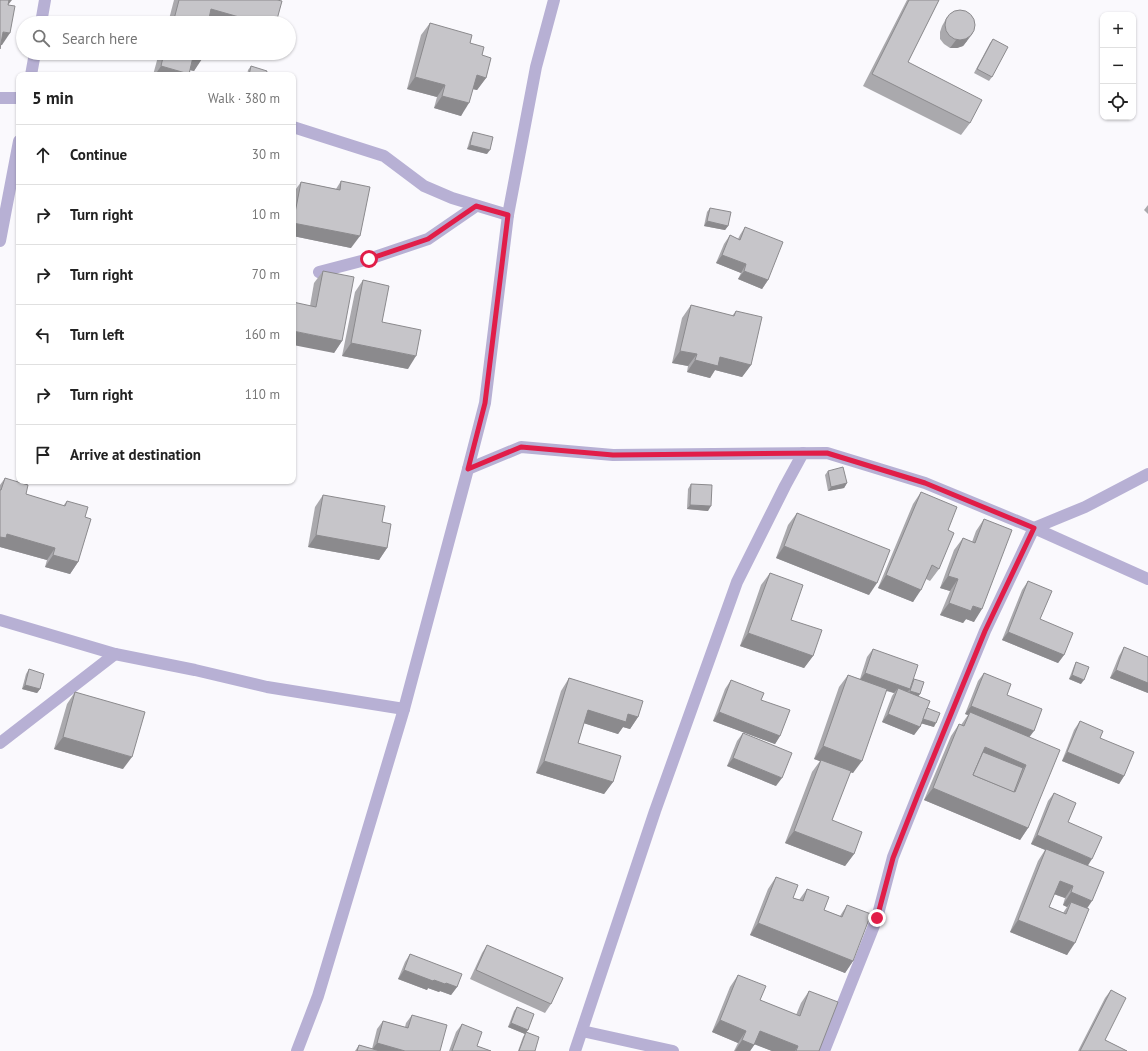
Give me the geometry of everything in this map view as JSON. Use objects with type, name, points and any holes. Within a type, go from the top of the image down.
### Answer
[{"type":"street","points":[[42,16],[45,0]]},
{"type":"street","points":[[297,1051],[318,996],[404,709],[485,403],[508,215],[536,67],[554,0]]},
{"type":"street","points":[[32,72],[34,60]]},
{"type":"street","points":[[0,98],[16,98]]},
{"type":"street","points":[[296,128],[384,156],[424,186],[452,198],[508,215]]},
{"type":"street","points":[[0,241],[16,157]]},
{"type":"street","points":[[319,272],[369,259],[428,239],[476,206]]},
{"type":"street","points":[[468,469],[521,447],[613,455],[827,453],[925,483],[1034,528],[1148,579]]},
{"type":"street","points":[[575,1051],[655,811],[737,582],[803,453]]},
{"type":"street","points":[[824,1051],[877,918],[893,858],[919,792],[985,631],[1034,528],[1085,507],[1148,474]]},
{"type":"street","points":[[0,620],[115,654],[195,670],[267,687],[404,709]]},
{"type":"street","points":[[0,743],[115,654]]},
{"type":"street","points":[[582,1031],[673,1051]]},
{"type":"building","points":[[0,0],[9,0],[8,5],[15,6],[10,33],[3,32],[0,49]]},
{"type":"building","points":[[179,0],[282,1],[278,16],[236,16],[211,9],[210,16],[175,16]]},
{"type":"building","points":[[909,0],[939,0],[908,62],[982,100],[970,123],[872,74]]},
{"type":"building","points":[[960,10],[966,11],[974,19],[974,31],[966,39],[960,40],[954,39],[946,31],[945,25],[946,19],[954,11]]},
{"type":"building","points":[[430,23],[472,35],[470,43],[484,47],[482,55],[491,58],[486,78],[477,75],[469,103],[442,96],[445,85],[415,77]]},
{"type":"building","points":[[993,39],[1008,47],[992,77],[977,69]]},
{"type":"building","points":[[162,60],[192,60],[189,72],[182,72],[161,66]]},
{"type":"building","points":[[251,66],[267,71],[267,72],[250,72]]},
{"type":"building","points":[[473,132],[493,137],[490,150],[470,145]]},
{"type":"building","points":[[341,181],[370,187],[360,236],[296,224],[296,208],[301,182],[340,190]]},
{"type":"building","points":[[710,208],[731,212],[728,226],[707,221]]},
{"type":"building","points":[[745,227],[783,242],[768,280],[744,271],[746,264],[722,255],[730,235],[740,240]]},
{"type":"building","points":[[323,271],[354,277],[342,341],[296,332],[296,303],[316,307]]},
{"type":"building","points":[[363,280],[389,286],[382,322],[421,330],[416,356],[351,343]]},
{"type":"building","points":[[691,305],[734,316],[736,311],[762,317],[751,365],[720,357],[718,366],[695,360],[697,354],[680,351]]},
{"type":"building","points":[[843,467],[847,483],[831,487],[828,471]]},
{"type":"building","points":[[5,478],[16,481],[16,484],[28,485],[26,494],[65,506],[67,501],[88,507],[85,517],[91,519],[78,562],[53,555],[55,548],[7,534],[6,538],[0,537],[1,490]]},
{"type":"building","points":[[691,484],[712,485],[711,506],[690,505]]},
{"type":"building","points":[[921,492],[957,507],[948,530],[954,533],[939,569],[932,565],[921,590],[886,575]]},
{"type":"building","points":[[323,495],[385,506],[382,522],[391,524],[387,548],[316,535]]},
{"type":"building","points":[[797,513],[890,550],[877,583],[784,546]]},
{"type":"building","points":[[984,519],[1012,530],[982,609],[973,606],[971,611],[949,603],[958,579],[948,576],[963,538],[975,543]]},
{"type":"building","points":[[770,573],[803,585],[791,620],[822,630],[813,656],[748,633]]},
{"type":"building","points":[[1028,581],[1052,591],[1040,619],[1073,633],[1064,655],[1008,632]]},
{"type":"building","points":[[1124,647],[1148,657],[1148,683],[1116,670]]},
{"type":"building","points":[[873,649],[918,665],[910,689],[865,673]]},
{"type":"building","points":[[1076,662],[1089,667],[1084,680],[1072,675]]},
{"type":"building","points":[[29,669],[44,674],[40,689],[25,685]]},
{"type":"building","points":[[984,673],[1011,684],[1007,695],[1042,709],[1034,731],[971,706]]},
{"type":"building","points":[[848,675],[887,689],[862,761],[823,746]]},
{"type":"building","points":[[569,678],[643,701],[638,717],[628,714],[626,722],[588,710],[578,743],[621,756],[613,782],[544,761]]},
{"type":"building","points":[[914,679],[924,682],[920,694],[910,691]]},
{"type":"building","points":[[731,680],[764,693],[761,700],[790,710],[780,736],[719,712]]},
{"type":"building","points":[[898,688],[930,701],[920,727],[888,714]]},
{"type":"building","points":[[75,692],[145,712],[132,757],[63,737]]},
{"type":"building","points":[[927,708],[940,713],[936,723],[923,719]]},
{"type":"building","points":[[970,712],[1060,750],[1028,828],[933,788],[959,724],[964,726]],"holes":[[[985,747],[1026,765],[1015,792],[973,775]]]},
{"type":"building","points":[[1080,721],[1103,731],[1100,738],[1134,752],[1124,776],[1067,752]]},
{"type":"building","points":[[743,733],[792,753],[782,778],[733,758]]},
{"type":"building","points":[[983,752],[1023,768],[1014,792],[973,775]]},
{"type":"building","points":[[821,760],[851,771],[832,820],[862,832],[854,854],[794,831]]},
{"type":"building","points":[[1054,793],[1076,803],[1068,822],[1102,837],[1092,859],[1037,835]]},
{"type":"building","points":[[1046,849],[1104,872],[1092,901],[1071,892],[1073,886],[1060,881],[1049,907],[1066,914],[1071,902],[1089,909],[1075,943],[1018,920]]},
{"type":"building","points":[[776,877],[798,885],[793,898],[803,901],[807,889],[829,897],[824,910],[842,917],[847,905],[871,914],[853,961],[758,923]]},
{"type":"building","points":[[487,945],[563,978],[551,1004],[476,970]]},
{"type":"building","points":[[410,954],[462,974],[457,987],[434,980],[433,981],[404,970]]},
{"type":"building","points":[[738,975],[766,986],[760,1000],[800,1016],[809,991],[838,1002],[819,1051],[796,1051],[798,1046],[760,1031],[754,1045],[742,1040],[746,1031],[720,1020]]},
{"type":"building","points":[[1111,990],[1126,998],[1105,1040],[1127,1051],[1080,1051]]},
{"type":"building","points":[[517,1007],[534,1014],[528,1030],[511,1023]]},
{"type":"building","points":[[412,1015],[447,1025],[440,1051],[405,1051],[377,1043],[383,1021],[408,1028]]},
{"type":"building","points":[[462,1024],[482,1032],[477,1046],[491,1051],[452,1051]]},
{"type":"building","points":[[526,1032],[539,1037],[535,1051],[519,1051]]},
{"type":"building","points":[[359,1045],[380,1051],[357,1051]]},
{"type":"route","points":[[369,259],[428,239],[476,206],[508,215],[485,403],[468,469],[521,447],[613,455],[827,453],[925,483],[1034,528],[985,631],[919,792],[893,858],[877,918]]}]
